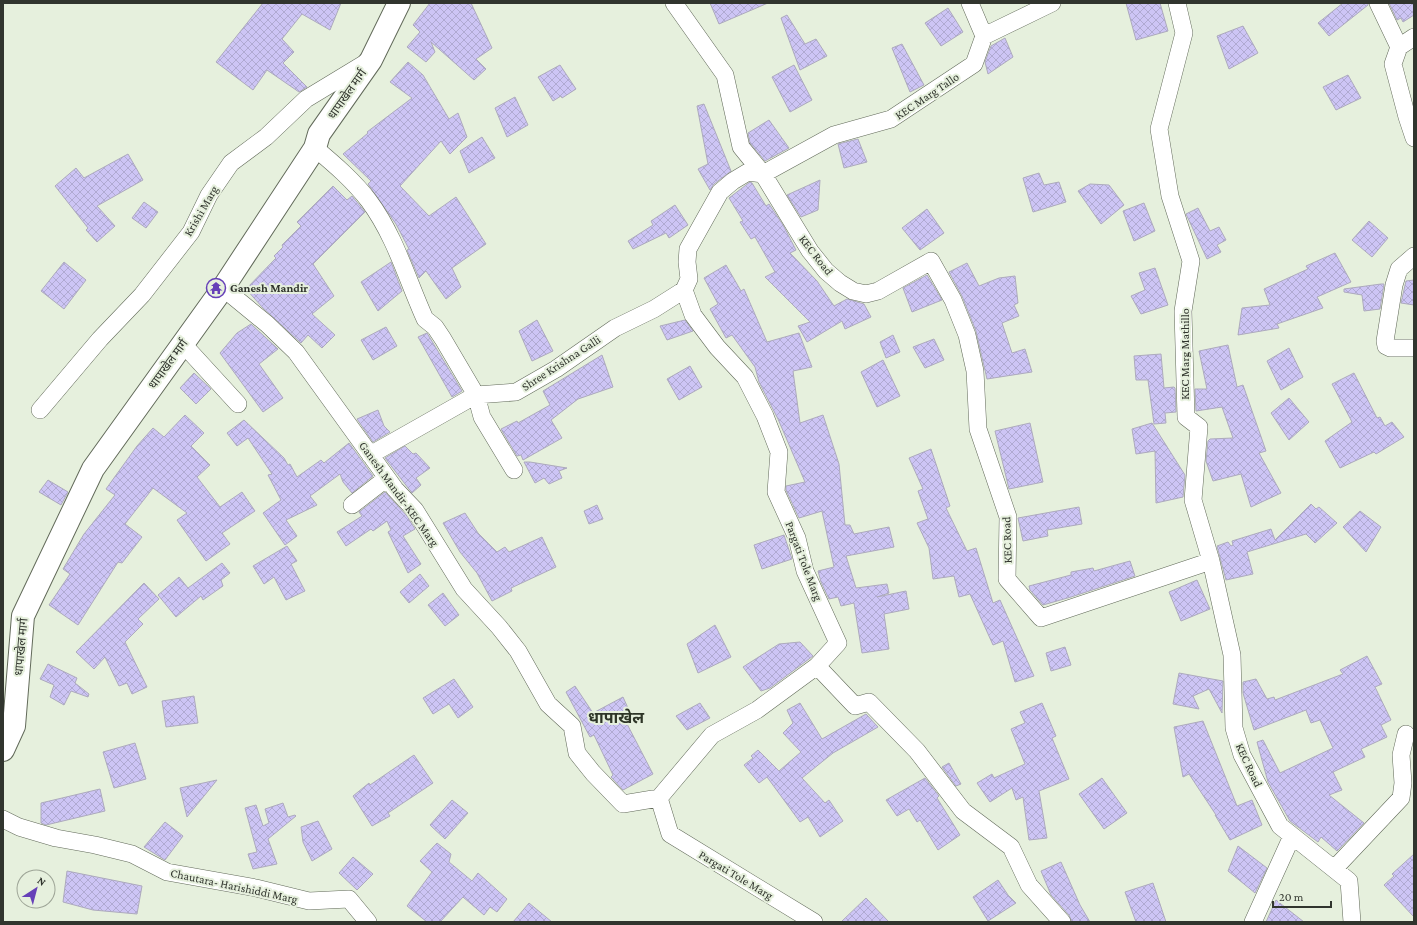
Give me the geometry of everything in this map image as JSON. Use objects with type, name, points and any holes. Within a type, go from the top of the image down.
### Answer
[{"type":"main road","name":"धापाखेल मार्ग","points":[[3,750],[14,726],[23,616],[93,469],[223,288],[314,148],[319,134],[371,60],[399,3]]},
{"type":"street","name":"KEC Road","points":[[674,3],[725,75],[741,147],[763,174],[810,251],[826,271],[840,283],[853,291],[866,294],[878,291],[931,261],[953,300],[966,336],[975,371],[978,429],[1008,517],[1007,579],[1041,618],[1211,561],[1232,654],[1232,708],[1234,728],[1242,755],[1280,826],[1349,881],[1352,922]]},
{"type":"street","points":[[970,3],[984,36],[1052,3]]},
{"type":"street","name":"KEC Marg Mathillo","points":[[1177,3],[1184,33],[1159,129],[1170,196],[1191,261],[1183,311],[1186,417],[1199,427],[1194,500],[1211,561]]},
{"type":"street","points":[[1378,3],[1399,47]]},
{"type":"street","name":"KEC Marg Tallo","points":[[763,174],[834,135],[891,120],[974,64],[984,36]]},
{"type":"street","points":[[1414,37],[1399,47],[1394,64],[1406,117],[1414,138]]},
{"type":"street","name":"Krishi Marg","points":[[40,410],[100,339],[147,288],[191,232],[209,194],[231,163],[266,136],[306,99],[371,60]]},
{"type":"street","points":[[314,148],[344,174],[369,201],[391,236],[425,319],[435,327],[476,395],[482,417],[514,470]]},
{"type":"street","points":[[684,290],[688,279],[688,250],[720,192],[733,181],[748,172],[763,174]]},
{"type":"street","points":[[1414,256],[1399,269],[1394,285],[1385,341],[1386,346],[1390,348],[1414,348]]},
{"type":"street","name":"Ganesh Mandir-KEC Marg","points":[[223,288],[267,324],[296,352],[387,478],[414,510],[464,589],[500,627],[518,651],[548,704],[572,726],[577,753],[593,773],[623,804],[658,798]]},
{"type":"street","name":"Shree Krishna Galli","points":[[370,455],[476,395],[516,392],[556,369],[615,328],[654,309],[684,290]]},
{"type":"street","name":"Pargati Tole Marg","points":[[684,290],[693,315],[717,347],[745,377],[765,416],[779,452],[776,492],[797,538],[805,571],[838,643],[817,666]]},
{"type":"street","points":[[183,344],[238,404]]},
{"type":"street","points":[[352,505],[387,478]]},
{"type":"street","points":[[658,798],[712,735],[756,710],[817,666],[855,706],[869,702],[917,751],[963,811],[1011,847],[1028,885],[1062,922]]},
{"type":"street","points":[[1334,870],[1400,798],[1403,783],[1401,755],[1406,734]]},
{"type":"street","name":"Pargati Tole Marg","points":[[658,798],[670,834],[814,922]]},
{"type":"street","name":"Chautara- Harishiddi Marg","points":[[3,819],[19,827],[56,838],[132,854],[167,872],[256,888],[308,901],[349,899],[368,922]]},
{"type":"street","points":[[1253,922],[1292,836]]},
{"type":"building","points":[[263,3],[341,3],[330,30],[302,14],[282,39],[294,52],[283,63],[307,87],[299,92],[267,70],[253,90],[216,62]]},
{"type":"building","points":[[430,3],[471,3],[492,48],[476,59],[486,69],[474,80],[431,42],[435,52],[426,62],[407,47],[420,32],[413,25]]},
{"type":"building","points":[[710,3],[768,3],[719,24]]},
{"type":"building","points":[[1126,3],[1160,3],[1168,31],[1136,40]]},
{"type":"building","points":[[1343,3],[1368,3],[1368,5],[1329,36],[1318,23]]},
{"type":"building","points":[[1389,3],[1414,3],[1414,15],[1403,22],[1401,18],[1397,20]]},
{"type":"building","points":[[948,8],[963,32],[941,46],[925,23]]},
{"type":"building","points":[[787,15],[805,44],[816,39],[827,56],[800,70],[781,18]]},
{"type":"building","points":[[1243,26],[1258,53],[1229,69],[1217,36]]},
{"type":"building","points":[[1005,38],[1013,57],[988,74],[985,62],[991,46]]},
{"type":"building","points":[[902,44],[924,85],[910,92],[892,48]]},
{"type":"building","points":[[408,62],[423,75],[449,119],[458,113],[467,137],[450,154],[441,141],[400,186],[429,216],[456,197],[486,244],[452,268],[461,287],[446,299],[426,271],[419,278],[407,250],[409,249],[396,224],[368,184],[371,181],[343,154],[368,133],[367,132],[412,98],[390,82]]},
{"type":"building","points":[[560,65],[576,89],[562,98],[561,96],[553,101],[538,77]]},
{"type":"building","points":[[794,65],[812,100],[790,112],[772,77]]},
{"type":"building","points":[[1348,75],[1361,98],[1336,110],[1323,87]]},
{"type":"building","points":[[515,97],[528,125],[507,137],[495,108]]},
{"type":"building","points":[[704,104],[731,171],[714,184],[710,190],[698,169],[708,164],[697,106]]},
{"type":"building","points":[[769,120],[789,148],[765,161],[750,143],[748,133]]},
{"type":"building","points":[[482,137],[495,158],[469,173],[460,151]]},
{"type":"building","points":[[858,139],[867,162],[844,168],[838,144]]},
{"type":"building","points":[[128,154],[143,180],[97,206],[115,226],[97,242],[86,230],[88,228],[55,186],[76,168],[84,178]]},
{"type":"building","points":[[1039,173],[1044,185],[1059,182],[1066,202],[1033,212],[1023,178]]},
{"type":"building","points":[[820,180],[818,210],[801,217],[787,195]]},
{"type":"building","points":[[750,182],[766,206],[769,204],[783,225],[796,250],[790,253],[817,281],[834,306],[847,299],[864,304],[871,317],[845,329],[842,321],[807,342],[798,326],[810,322],[765,277],[775,272],[755,237],[751,239],[740,222],[743,221],[729,198]]},
{"type":"building","points":[[1090,184],[1109,185],[1124,205],[1101,224],[1078,191]]},
{"type":"building","points":[[333,186],[347,200],[352,196],[365,212],[313,264],[334,296],[312,314],[335,335],[322,348],[308,335],[301,343],[262,307],[246,289],[276,258],[274,256],[283,247],[282,245],[301,226],[297,222]]},
{"type":"building","points":[[144,202],[158,212],[146,228],[132,218]]},
{"type":"building","points":[[1144,203],[1155,231],[1134,241],[1123,211]]},
{"type":"building","points":[[675,205],[688,225],[669,238],[666,233],[633,249],[628,241],[653,225],[651,221]]},
{"type":"building","points":[[1198,208],[1210,231],[1219,227],[1226,240],[1217,245],[1221,252],[1207,259],[1186,214]]},
{"type":"building","points":[[927,209],[944,233],[920,250],[902,228]]},
{"type":"building","points":[[1369,221],[1388,238],[1372,257],[1352,240]]},
{"type":"building","points":[[1335,253],[1351,282],[1317,297],[1323,308],[1277,324],[1279,328],[1238,335],[1242,308],[1270,305],[1264,289],[1308,269],[1306,266]]},
{"type":"building","points":[[64,262],[86,280],[64,309],[41,291]]},
{"type":"building","points":[[391,262],[402,291],[378,311],[361,282]]},
{"type":"building","points":[[967,263],[979,286],[999,278],[1015,276],[1018,303],[1014,305],[1019,316],[1002,323],[1012,353],[1025,349],[1032,372],[987,379],[976,331],[962,296],[949,272]]},
{"type":"building","points":[[726,265],[741,291],[744,289],[767,342],[799,333],[812,367],[793,371],[800,423],[823,415],[839,464],[845,525],[850,525],[854,534],[889,527],[894,547],[846,556],[856,588],[887,584],[889,593],[877,597],[906,591],[909,609],[884,614],[889,649],[862,653],[854,603],[841,606],[838,597],[829,599],[821,582],[818,571],[834,567],[822,511],[799,518],[786,490],[786,486],[805,482],[778,419],[759,382],[755,367],[732,335],[726,338],[710,309],[718,304],[704,278]]},
{"type":"building","points":[[1155,268],[1168,305],[1141,314],[1131,296],[1145,290],[1139,273]]},
{"type":"building","points":[[927,275],[942,300],[912,312],[903,288]]},
{"type":"building","points":[[1414,280],[1414,305],[1401,303],[1406,281]]},
{"type":"building","points":[[1384,284],[1380,309],[1364,311],[1362,295],[1344,292],[1344,289]]},
{"type":"building","points":[[537,320],[553,351],[532,361],[519,331]]},
{"type":"building","points":[[685,320],[693,331],[667,340],[660,326]]},
{"type":"building","points":[[251,324],[278,349],[259,364],[283,398],[263,412],[220,353],[237,333]]},
{"type":"building","points":[[386,327],[397,346],[373,360],[361,340]]},
{"type":"building","points":[[427,333],[462,391],[452,397],[418,337]]},
{"type":"building","points":[[893,335],[900,352],[886,358],[880,342]]},
{"type":"building","points":[[934,339],[944,360],[925,368],[913,347]]},
{"type":"building","points":[[1228,345],[1237,387],[1243,385],[1266,451],[1259,453],[1281,493],[1251,507],[1241,474],[1213,481],[1206,461],[1208,441],[1210,439],[1233,438],[1222,407],[1196,411],[1195,389],[1207,389],[1199,351]]},
{"type":"building","points":[[1289,348],[1303,377],[1281,390],[1267,361]]},
{"type":"building","points":[[1161,354],[1164,388],[1175,388],[1176,412],[1165,413],[1166,423],[1154,424],[1148,380],[1136,380],[1134,356]]},
{"type":"building","points":[[602,355],[613,387],[578,399],[551,420],[562,438],[523,460],[521,455],[517,456],[501,429],[517,421],[518,423],[550,405],[543,391]]},
{"type":"building","points":[[883,360],[900,396],[877,407],[861,372]]},
{"type":"building","points":[[690,366],[702,387],[679,400],[667,379]]},
{"type":"building","points":[[194,373],[211,389],[196,404],[180,388]]},
{"type":"building","points":[[1354,373],[1377,418],[1380,417],[1385,426],[1392,422],[1404,437],[1376,454],[1374,452],[1340,468],[1325,441],[1352,422],[1332,384]]},
{"type":"building","points":[[1289,398],[1309,422],[1289,440],[1271,413]]},
{"type":"building","points":[[378,410],[384,426],[390,432],[373,442],[357,419]]},
{"type":"building","points":[[185,415],[204,433],[191,446],[210,465],[197,477],[220,507],[242,492],[255,511],[222,533],[230,544],[206,561],[177,520],[187,513],[153,488],[125,524],[142,537],[122,563],[118,562],[78,625],[49,605],[70,574],[63,569],[84,534],[115,495],[106,489],[137,446],[153,428],[164,437]]},
{"type":"building","points":[[244,420],[284,458],[288,465],[290,464],[297,477],[321,460],[324,463],[349,443],[373,476],[352,493],[343,482],[340,474],[310,496],[317,505],[286,520],[297,536],[285,545],[263,513],[281,500],[268,475],[272,474],[248,438],[237,446],[227,433]]},
{"type":"building","points":[[1030,423],[1043,482],[1009,489],[995,431]]},
{"type":"building","points":[[1152,423],[1185,475],[1183,497],[1156,503],[1155,451],[1136,454],[1132,429]]},
{"type":"building","points":[[405,446],[413,454],[416,453],[430,468],[416,478],[421,485],[412,493],[385,458]]},
{"type":"building","points":[[931,449],[950,506],[946,508],[967,551],[976,548],[993,603],[1000,600],[1034,676],[1015,682],[1003,641],[993,645],[970,594],[959,597],[954,576],[933,579],[929,548],[917,523],[928,519],[918,491],[923,489],[909,458]]},
{"type":"building","points":[[524,462],[567,468],[559,471],[562,478],[549,484],[544,478],[535,483]]},
{"type":"building","points":[[48,480],[68,492],[61,505],[39,492]]},
{"type":"building","points":[[385,492],[407,516],[415,529],[403,536],[421,564],[408,573],[388,532],[391,530],[387,521],[373,531],[371,529],[346,546],[337,532],[362,516],[359,512]]},
{"type":"building","points":[[1311,504],[1316,509],[1319,507],[1337,523],[1315,543],[1306,534],[1247,552],[1253,574],[1226,580],[1217,546],[1228,542],[1231,546],[1233,545],[1232,541],[1271,529],[1275,540]]},
{"type":"building","points":[[597,505],[603,519],[589,524],[584,511]]},
{"type":"building","points":[[1079,507],[1082,524],[1047,530],[1048,536],[1023,541],[1018,518]]},
{"type":"building","points":[[1360,511],[1381,527],[1366,552],[1343,527]]},
{"type":"building","points":[[465,513],[478,533],[497,552],[505,547],[509,552],[542,537],[556,567],[511,588],[512,591],[492,601],[477,573],[460,552],[443,523]]},
{"type":"building","points":[[784,535],[792,559],[762,569],[754,545]]},
{"type":"building","points":[[287,546],[297,561],[291,564],[305,591],[286,600],[274,577],[264,584],[253,566]]},
{"type":"building","points":[[1130,561],[1135,576],[1071,597],[1043,605],[1030,590],[1029,586],[1071,575],[1071,572],[1093,568],[1094,571]]},
{"type":"building","points":[[222,563],[230,573],[221,580],[223,586],[203,600],[201,596],[176,617],[158,595],[179,577],[188,588]]},
{"type":"building","points":[[420,574],[429,586],[409,603],[400,592]]},
{"type":"building","points":[[1197,580],[1210,609],[1181,621],[1169,592]]},
{"type":"building","points":[[144,583],[159,599],[138,619],[143,624],[125,642],[147,687],[132,694],[127,683],[119,686],[105,657],[94,669],[76,652]]},
{"type":"building","points":[[443,593],[459,615],[445,626],[428,605]]},
{"type":"building","points":[[715,625],[731,657],[698,673],[687,644]]},
{"type":"building","points":[[800,642],[813,656],[770,688],[761,691],[743,667],[779,644]]},
{"type":"building","points":[[1065,647],[1071,665],[1051,671],[1046,653]]},
{"type":"building","points":[[1367,656],[1382,684],[1375,687],[1391,720],[1381,725],[1387,737],[1361,749],[1365,757],[1333,772],[1342,790],[1329,795],[1364,823],[1337,851],[1321,837],[1318,842],[1290,821],[1268,782],[1257,742],[1263,740],[1280,773],[1333,748],[1320,720],[1311,723],[1306,710],[1254,730],[1243,693],[1243,682],[1256,679],[1267,699],[1274,697],[1275,700],[1343,674],[1340,670]]},
{"type":"building","points":[[48,664],[77,678],[75,683],[89,694],[88,697],[71,691],[64,705],[50,697],[54,685],[40,679]]},
{"type":"building","points":[[1179,673],[1223,681],[1222,713],[1209,689],[1193,696],[1199,709],[1173,704]]},
{"type":"building","points":[[454,679],[473,707],[458,718],[449,704],[433,714],[423,698]]},
{"type":"building","points":[[575,686],[593,713],[623,697],[632,717],[625,720],[653,774],[623,790],[611,777],[613,775],[594,735],[590,737],[566,692]]},
{"type":"building","points":[[194,696],[198,723],[166,727],[162,701]]},
{"type":"building","points":[[700,703],[710,718],[687,730],[676,716]]},
{"type":"building","points":[[800,703],[822,739],[866,714],[878,727],[833,753],[802,778],[825,803],[829,800],[843,821],[820,837],[808,817],[800,822],[767,777],[759,783],[744,765],[753,758],[751,756],[758,750],[779,771],[801,752],[783,733],[793,723],[787,710]]},
{"type":"building","points":[[1042,703],[1056,736],[1052,738],[1069,779],[1039,791],[1047,838],[1029,840],[1023,797],[1016,800],[1012,788],[990,802],[977,783],[992,774],[994,778],[1025,764],[1011,729],[1025,723],[1020,712]]},
{"type":"building","points":[[1203,721],[1237,806],[1252,800],[1262,825],[1230,840],[1216,815],[1189,774],[1183,777],[1174,727]]},
{"type":"building","points":[[135,743],[146,779],[114,788],[103,752]]},
{"type":"building","points":[[414,755],[433,783],[388,813],[390,816],[372,826],[353,796],[369,783],[370,785]]},
{"type":"building","points":[[949,763],[961,784],[956,786],[942,767]]},
{"type":"building","points":[[925,778],[939,796],[937,798],[960,835],[938,850],[920,820],[917,822],[909,809],[897,816],[886,800]]},
{"type":"building","points":[[1102,778],[1127,813],[1104,829],[1079,794]]},
{"type":"building","points":[[217,780],[187,817],[180,788]]},
{"type":"building","points":[[100,789],[105,811],[46,825],[41,823],[41,803]]},
{"type":"building","points":[[452,800],[468,813],[445,839],[430,825]]},
{"type":"building","points":[[283,803],[288,817],[296,816],[268,839],[277,864],[253,869],[248,854],[257,852],[245,808],[256,805],[263,826],[269,823],[265,809]]},
{"type":"building","points":[[318,821],[332,849],[312,861],[303,842],[301,827]]},
{"type":"building","points":[[165,822],[183,836],[165,860],[144,847]]},
{"type":"building","points":[[437,843],[451,854],[449,862],[472,881],[478,873],[507,899],[497,912],[490,907],[484,915],[463,897],[440,922],[427,922],[407,906],[432,872],[420,861]]},
{"type":"building","points":[[1238,846],[1267,868],[1255,893],[1228,871]]},
{"type":"building","points":[[1414,854],[1414,917],[1384,885],[1394,876],[1392,874]]},
{"type":"building","points":[[353,857],[373,874],[357,890],[339,873]]},
{"type":"building","points":[[1061,862],[1080,905],[1090,922],[1072,922],[1069,915],[1051,895],[1041,871]]},
{"type":"building","points":[[67,871],[142,886],[137,914],[93,910],[63,902]]},
{"type":"building","points":[[998,880],[1008,895],[1016,903],[988,921],[973,897]]},
{"type":"building","points":[[1153,883],[1166,922],[1136,922],[1125,892]]},
{"type":"building","points":[[866,898],[889,922],[841,922]]},
{"type":"building","points":[[1276,900],[1304,922],[1266,922]]},
{"type":"building","points":[[529,903],[552,922],[513,922]]},
{"type":"place","name":"Ganesh Mandir","points":[[216,288]]},
{"type":"district","name":"धापाखेल","points":[[616,717]]}]
